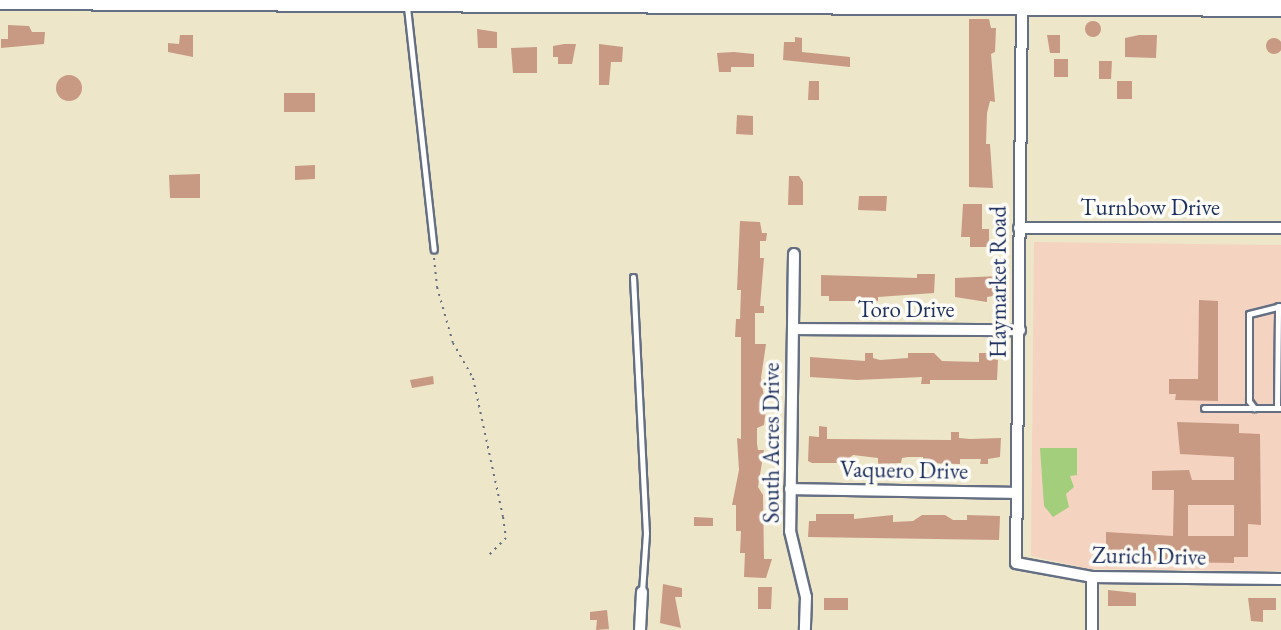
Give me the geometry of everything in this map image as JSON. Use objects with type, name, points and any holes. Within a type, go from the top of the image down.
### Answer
[{"type":"main road","points":[[0,1],[1022,3],[1281,8]]},
{"type":"street","name":"Haymarket Road","points":[[1016,563],[1022,3]]},
{"type":"street","name":"Turnbow Drive","points":[[1019,228],[1281,228]]},
{"type":"street","name":"South Acres Drive","points":[[793,254],[790,531],[806,597],[805,630]]},
{"type":"street","name":"Toro Drive","points":[[793,329],[1020,330]]},
{"type":"street","name":"Vaquero Drive","points":[[790,489],[1016,493]]},
{"type":"street","name":"Zurich Drive","points":[[1016,563],[1092,577],[1281,579]]},
{"type":"street","points":[[1092,577],[1092,630]]},
{"type":"street","points":[[640,630],[642,592]]},
{"type":"lane","points":[[407,2],[434,250]]},
{"type":"lane","points":[[633,277],[646,533],[642,592]]},
{"type":"lane","points":[[1204,408],[1254,408],[1279,408],[1280,306],[1249,314],[1249,401],[1254,408]]},
{"type":"path","points":[[434,250],[437,287],[453,342],[473,378],[503,517],[506,538],[490,554]]},
{"type":"shaded area","points":[[1034,242],[1281,245],[1281,571],[1090,569],[1031,556]]},
{"type":"green space","points":[[1040,448],[1077,448],[1077,475],[1070,476],[1074,487],[1066,494],[1069,507],[1053,517],[1044,506]]},
{"type":"building","points":[[969,19],[989,19],[991,28],[996,28],[995,52],[991,54],[995,102],[990,101],[987,113],[986,144],[990,144],[993,188],[969,187]]},
{"type":"building","points":[[1093,21],[1099,23],[1099,35],[1093,37],[1087,35],[1085,29],[1087,23]]},
{"type":"building","points":[[8,25],[29,26],[32,32],[45,32],[44,44],[1,48],[1,39],[8,39]]},
{"type":"building","points":[[477,29],[497,32],[497,48],[478,48]]},
{"type":"building","points":[[180,35],[193,35],[193,57],[168,52],[168,43],[179,44]]},
{"type":"building","points":[[1047,35],[1060,35],[1060,53],[1050,53]]},
{"type":"building","points":[[1157,35],[1156,58],[1125,57],[1125,38]]},
{"type":"building","points":[[795,37],[802,38],[802,52],[850,57],[850,67],[783,60],[784,42],[795,42]]},
{"type":"building","points":[[1271,38],[1277,38],[1282,46],[1280,52],[1271,54],[1266,49],[1266,43]]},
{"type":"building","points":[[576,44],[572,64],[558,64],[558,57],[553,57],[553,46]]},
{"type":"building","points":[[599,44],[623,47],[622,62],[611,62],[609,85],[599,85]]},
{"type":"building","points":[[537,47],[537,73],[513,73],[511,48]]},
{"type":"building","points":[[717,53],[754,54],[754,67],[731,67],[731,72],[719,72]]},
{"type":"building","points":[[1054,59],[1068,59],[1068,77],[1054,77]]},
{"type":"building","points":[[1099,61],[1112,61],[1111,79],[1099,79]]},
{"type":"building","points":[[69,75],[78,79],[82,88],[78,97],[69,101],[60,97],[56,88],[60,79]]},
{"type":"building","points":[[809,81],[819,81],[819,100],[808,100]]},
{"type":"building","points":[[1117,81],[1132,81],[1132,99],[1117,99]]},
{"type":"building","points":[[284,93],[315,93],[315,112],[284,112]]},
{"type":"building","points":[[737,115],[753,116],[753,135],[736,134]]},
{"type":"building","points":[[315,165],[315,179],[295,180],[295,166]]},
{"type":"building","points":[[200,174],[200,198],[170,198],[169,175]]},
{"type":"building","points":[[789,176],[799,176],[803,182],[803,205],[788,205]]},
{"type":"building","points":[[859,196],[887,196],[886,211],[858,210]]},
{"type":"building","points":[[963,204],[982,204],[982,229],[989,229],[989,247],[970,247],[970,237],[961,237]]},
{"type":"building","points":[[740,221],[760,222],[762,233],[767,233],[766,241],[760,241],[760,258],[764,258],[760,306],[764,306],[764,313],[755,313],[755,344],[766,344],[761,378],[766,410],[764,425],[757,428],[757,444],[758,450],[764,450],[758,487],[763,495],[764,559],[772,559],[766,578],[744,577],[745,553],[740,553],[741,531],[736,531],[736,505],[732,505],[739,470],[737,438],[741,439],[741,337],[735,337],[736,319],[740,319],[741,290],[737,290]]},
{"type":"building","points":[[917,274],[935,274],[934,293],[878,297],[878,301],[829,301],[829,296],[821,296],[821,275],[917,278]]},
{"type":"building","points":[[999,276],[999,295],[987,297],[987,302],[955,297],[955,278]]},
{"type":"building","points":[[1199,300],[1218,301],[1218,401],[1175,400],[1176,394],[1169,394],[1169,379],[1198,379]]},
{"type":"building","points":[[865,353],[873,353],[873,358],[880,360],[908,358],[908,353],[934,353],[942,361],[979,362],[979,353],[987,353],[987,358],[998,360],[997,380],[930,380],[930,384],[921,384],[922,377],[857,380],[810,377],[810,357],[865,361]]},
{"type":"building","points":[[433,376],[434,384],[412,388],[410,380]]},
{"type":"building","points":[[1177,422],[1239,424],[1239,433],[1260,434],[1261,525],[1248,524],[1248,557],[1234,557],[1234,563],[1106,561],[1106,532],[1173,536],[1174,490],[1152,490],[1152,471],[1189,470],[1192,480],[1234,480],[1234,457],[1180,454]],"holes":[[[1188,505],[1234,505],[1234,536],[1188,536]]]},
{"type":"building","points":[[819,426],[827,427],[827,439],[951,440],[951,432],[959,432],[959,438],[1001,438],[1000,457],[988,459],[988,464],[980,464],[981,459],[960,459],[960,464],[923,463],[923,457],[908,457],[902,458],[901,463],[878,464],[878,458],[853,455],[844,463],[812,463],[808,461],[809,436],[819,437]]},
{"type":"building","points":[[816,514],[854,514],[854,519],[893,515],[893,522],[913,521],[922,515],[945,515],[953,520],[967,520],[967,515],[1000,516],[999,540],[808,537],[809,521],[816,521]]},
{"type":"building","points":[[694,517],[713,518],[713,526],[694,526]]},
{"type":"building","points":[[663,584],[682,588],[682,597],[675,597],[681,628],[660,623]]},
{"type":"building","points":[[758,587],[772,587],[771,609],[758,609]]},
{"type":"building","points":[[1108,590],[1136,593],[1136,606],[1108,606]]},
{"type":"building","points":[[824,598],[848,598],[848,610],[824,610]]},
{"type":"building","points":[[1248,598],[1276,598],[1276,610],[1263,610],[1263,622],[1251,621]]},
{"type":"building","points":[[607,610],[609,629],[596,630],[597,620],[590,620],[590,612]]}]
